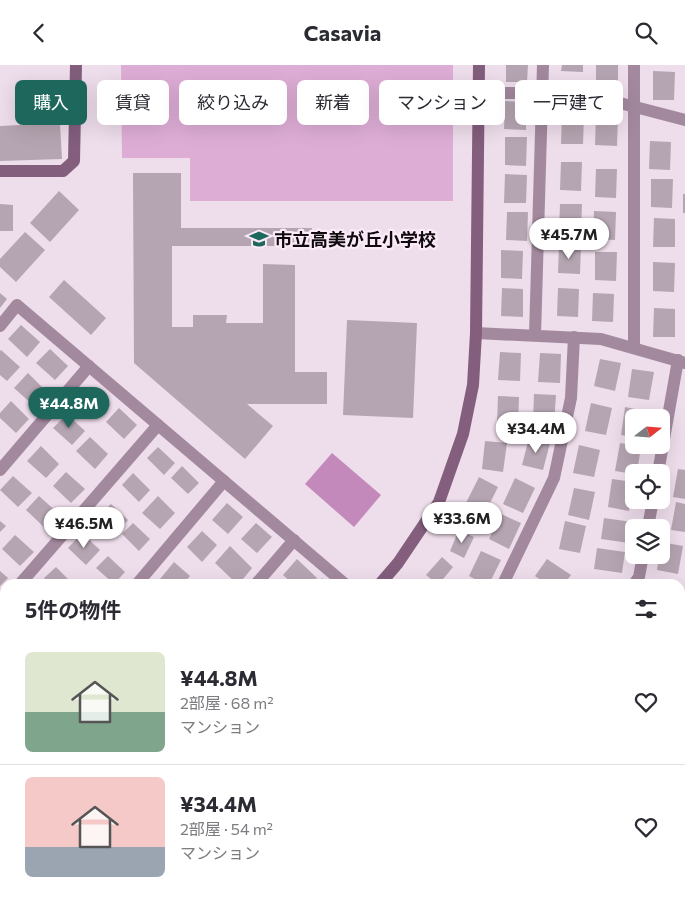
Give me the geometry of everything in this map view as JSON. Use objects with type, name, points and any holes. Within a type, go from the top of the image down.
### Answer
[{"type":"street","points":[[0,171],[63,171],[74,161],[76,65]]},
{"type":"street","points":[[479,65],[479,80]]},
{"type":"street","points":[[543,65],[543,80]]},
{"type":"street","points":[[634,65],[634,348]]},
{"type":"street","points":[[623,103],[685,120]]},
{"type":"street","points":[[384,579],[398,563],[438,502],[463,434],[473,385],[476,333],[479,125]]},
{"type":"street","points":[[535,335],[542,125]]},
{"type":"street","points":[[0,325],[17,305],[340,579]]},
{"type":"street","points":[[476,333],[601,339],[682,362],[660,464]]},
{"type":"street","points":[[507,579],[554,478],[571,399],[574,337]]},
{"type":"street","points":[[0,471],[89,366]]},
{"type":"street","points":[[24,579],[158,425]]},
{"type":"street","points":[[140,579],[224,481]]},
{"type":"street","points":[[260,579],[294,540]]},
{"type":"street","points":[[638,579],[641,564]]},
{"type":"shaded area","points":[[121,65],[453,65],[453,80],[379,80],[379,125],[453,125],[453,201],[190,201],[190,158],[122,158],[122,125],[169,125],[169,80],[121,80]]},
{"type":"shaded area","points":[[332,453],[381,495],[354,527],[305,484]]},
{"type":"building","points":[[506,65],[528,65],[527,80],[506,82]]},
{"type":"building","points":[[562,65],[583,65],[583,72],[561,71]]},
{"type":"building","points":[[596,65],[618,65],[618,80],[596,80]]},
{"type":"building","points":[[653,71],[675,72],[674,100],[653,100]]},
{"type":"building","points":[[505,101],[515,101],[515,125],[526,125],[526,130],[504,129]]},
{"type":"building","points":[[60,125],[62,159],[0,161],[0,126]]},
{"type":"building","points":[[562,125],[584,125],[583,144],[561,144]]},
{"type":"building","points":[[596,125],[618,125],[617,146],[595,145]]},
{"type":"building","points":[[505,137],[527,137],[526,166],[505,165]]},
{"type":"building","points":[[650,141],[671,142],[670,170],[649,169]]},
{"type":"building","points":[[561,162],[582,162],[581,191],[560,190]]},
{"type":"building","points":[[596,169],[617,169],[616,198],[595,197]]},
{"type":"building","points":[[133,173],[181,173],[181,228],[312,228],[312,246],[172,246],[172,327],[193,327],[193,315],[227,315],[226,323],[263,323],[263,264],[295,265],[295,372],[327,372],[327,404],[247,404],[273,426],[245,459],[134,363]]},
{"type":"building","points":[[505,174],[527,175],[526,203],[504,203]]},
{"type":"building","points":[[651,179],[673,179],[672,208],[651,207]]},
{"type":"building","points":[[59,191],[79,210],[50,242],[30,223]]},
{"type":"building","points":[[683,194],[685,194],[685,213],[683,213]]},
{"type":"building","points":[[0,204],[13,205],[13,231],[0,231]]},
{"type":"building","points":[[560,204],[582,204],[581,233],[559,232]]},
{"type":"building","points":[[594,211],[616,212],[615,240],[593,239]]},
{"type":"building","points":[[507,212],[528,212],[527,241],[506,240]]},
{"type":"building","points":[[654,218],[675,219],[675,247],[653,247]]},
{"type":"building","points":[[25,232],[45,250],[16,282],[0,267],[0,259]]},
{"type":"building","points":[[559,245],[581,246],[580,274],[558,273]]},
{"type":"building","points":[[501,250],[523,251],[522,279],[501,278]]},
{"type":"building","points":[[595,252],[617,252],[616,281],[595,280]]},
{"type":"building","points":[[653,262],[675,263],[674,292],[653,291]]},
{"type":"building","points":[[64,280],[106,318],[91,335],[49,297]]},
{"type":"building","points":[[502,288],[523,289],[523,317],[501,316]]},
{"type":"building","points":[[558,288],[579,289],[578,317],[557,316]]},
{"type":"building","points":[[0,293],[7,299],[0,308]]},
{"type":"building","points":[[593,293],[614,294],[613,322],[592,321]]},
{"type":"building","points":[[654,308],[675,309],[675,337],[653,337]]},
{"type":"building","points":[[347,320],[417,323],[413,418],[343,415]]},
{"type":"building","points":[[21,325],[40,342],[27,357],[8,339]]},
{"type":"building","points":[[50,349],[68,366],[55,380],[36,363]]},
{"type":"building","points":[[1,350],[20,367],[7,381],[0,375]]},
{"type":"building","points":[[500,352],[521,353],[520,381],[498,380]]},
{"type":"building","points":[[540,353],[561,354],[560,383],[538,382]]},
{"type":"building","points":[[600,359],[621,363],[615,391],[594,386]]},
{"type":"building","points":[[632,369],[654,372],[649,400],[628,397]]},
{"type":"building","points":[[28,373],[46,391],[33,405],[14,388]]},
{"type":"building","points":[[92,388],[110,405],[97,419],[79,402]]},
{"type":"building","points":[[534,394],[556,395],[554,423],[533,422]]},
{"type":"building","points":[[498,396],[519,397],[518,425],[497,424]]},
{"type":"building","points":[[11,401],[29,419],[16,433],[0,418],[0,413]]},
{"type":"building","points":[[591,403],[612,408],[606,435],[585,431]]},
{"type":"building","points":[[625,407],[636,409],[625,409],[625,436],[621,435]]},
{"type":"building","points":[[119,408],[137,425],[124,439],[106,422]]},
{"type":"building","points":[[67,414],[85,431],[72,445],[53,428]]},
{"type":"building","points":[[90,437],[108,454],[95,469],[76,451]]},
{"type":"building","points":[[529,438],[550,443],[543,470],[522,465]]},
{"type":"building","points":[[485,441],[507,443],[503,472],[482,469]]},
{"type":"building","points":[[620,443],[625,444],[625,454],[640,454],[638,464],[625,464],[625,473],[615,471]]},
{"type":"building","points":[[579,445],[600,450],[594,477],[573,473]]},
{"type":"building","points":[[41,446],[59,464],[46,478],[27,461]]},
{"type":"building","points":[[158,447],[175,463],[164,475],[147,458]]},
{"type":"building","points":[[182,466],[199,483],[188,494],[171,478]]},
{"type":"building","points":[[678,469],[685,470],[685,499],[673,497]]},
{"type":"building","points":[[66,472],[85,489],[71,503],[53,486]]},
{"type":"building","points":[[133,473],[150,490],[139,502],[122,485]]},
{"type":"building","points":[[13,476],[32,493],[18,507],[0,490]]},
{"type":"building","points":[[479,477],[498,487],[485,513],[466,503]]},
{"type":"building","points":[[515,478],[535,488],[523,513],[503,504]]},
{"type":"building","points":[[612,479],[625,481],[625,509],[629,509],[629,511],[608,507]]},
{"type":"building","points":[[574,488],[595,492],[589,520],[568,515]]},
{"type":"building","points":[[39,496],[58,513],[45,528],[26,510]]},
{"type":"building","points":[[158,496],[175,513],[160,529],[142,513]]},
{"type":"building","points":[[676,502],[685,504],[685,532],[671,530]]},
{"type":"building","points":[[227,503],[243,517],[228,534],[212,520]]},
{"type":"building","points":[[111,504],[128,520],[117,532],[100,515]]},
{"type":"building","points":[[501,514],[521,523],[509,549],[489,539]]},
{"type":"building","points":[[604,518],[625,521],[625,542],[601,539]]},
{"type":"building","points":[[0,521],[6,526],[0,532]]},
{"type":"building","points":[[565,521],[586,526],[580,553],[559,549]]},
{"type":"building","points":[[133,523],[150,539],[139,551],[122,534]]},
{"type":"building","points":[[256,523],[272,537],[257,553],[241,539]]},
{"type":"building","points":[[459,530],[474,537],[464,558],[450,551]]},
{"type":"building","points":[[202,531],[217,545],[202,562],[187,547]]},
{"type":"building","points":[[82,533],[100,550],[86,565],[68,548]]},
{"type":"building","points":[[15,535],[34,552],[20,566],[2,549]]},
{"type":"building","points":[[670,544],[683,546],[678,574],[657,570],[658,564],[670,564]]},
{"type":"building","points":[[230,546],[252,568],[243,579],[232,579],[215,563]]},
{"type":"building","points":[[597,548],[625,552],[622,573],[594,569]]},
{"type":"building","points":[[481,551],[501,560],[492,579],[475,579],[469,576]]},
{"type":"building","points":[[108,556],[125,572],[119,579],[108,579],[96,568]]},
{"type":"building","points":[[442,557],[453,567],[443,579],[431,579],[426,575]]},
{"type":"building","points":[[297,559],[317,578],[287,579],[283,575]]},
{"type":"building","points":[[547,559],[571,575],[568,579],[539,579],[535,576]]},
{"type":"building","points":[[174,562],[190,576],[187,579],[160,579]]},
{"type":"building","points":[[56,567],[68,579],[45,579]]},
{"type":"building","points":[[0,571],[8,578],[7,579],[0,579]]},
{"type":"place","name":"市立高美が丘小学校","points":[[259,239]]}]
